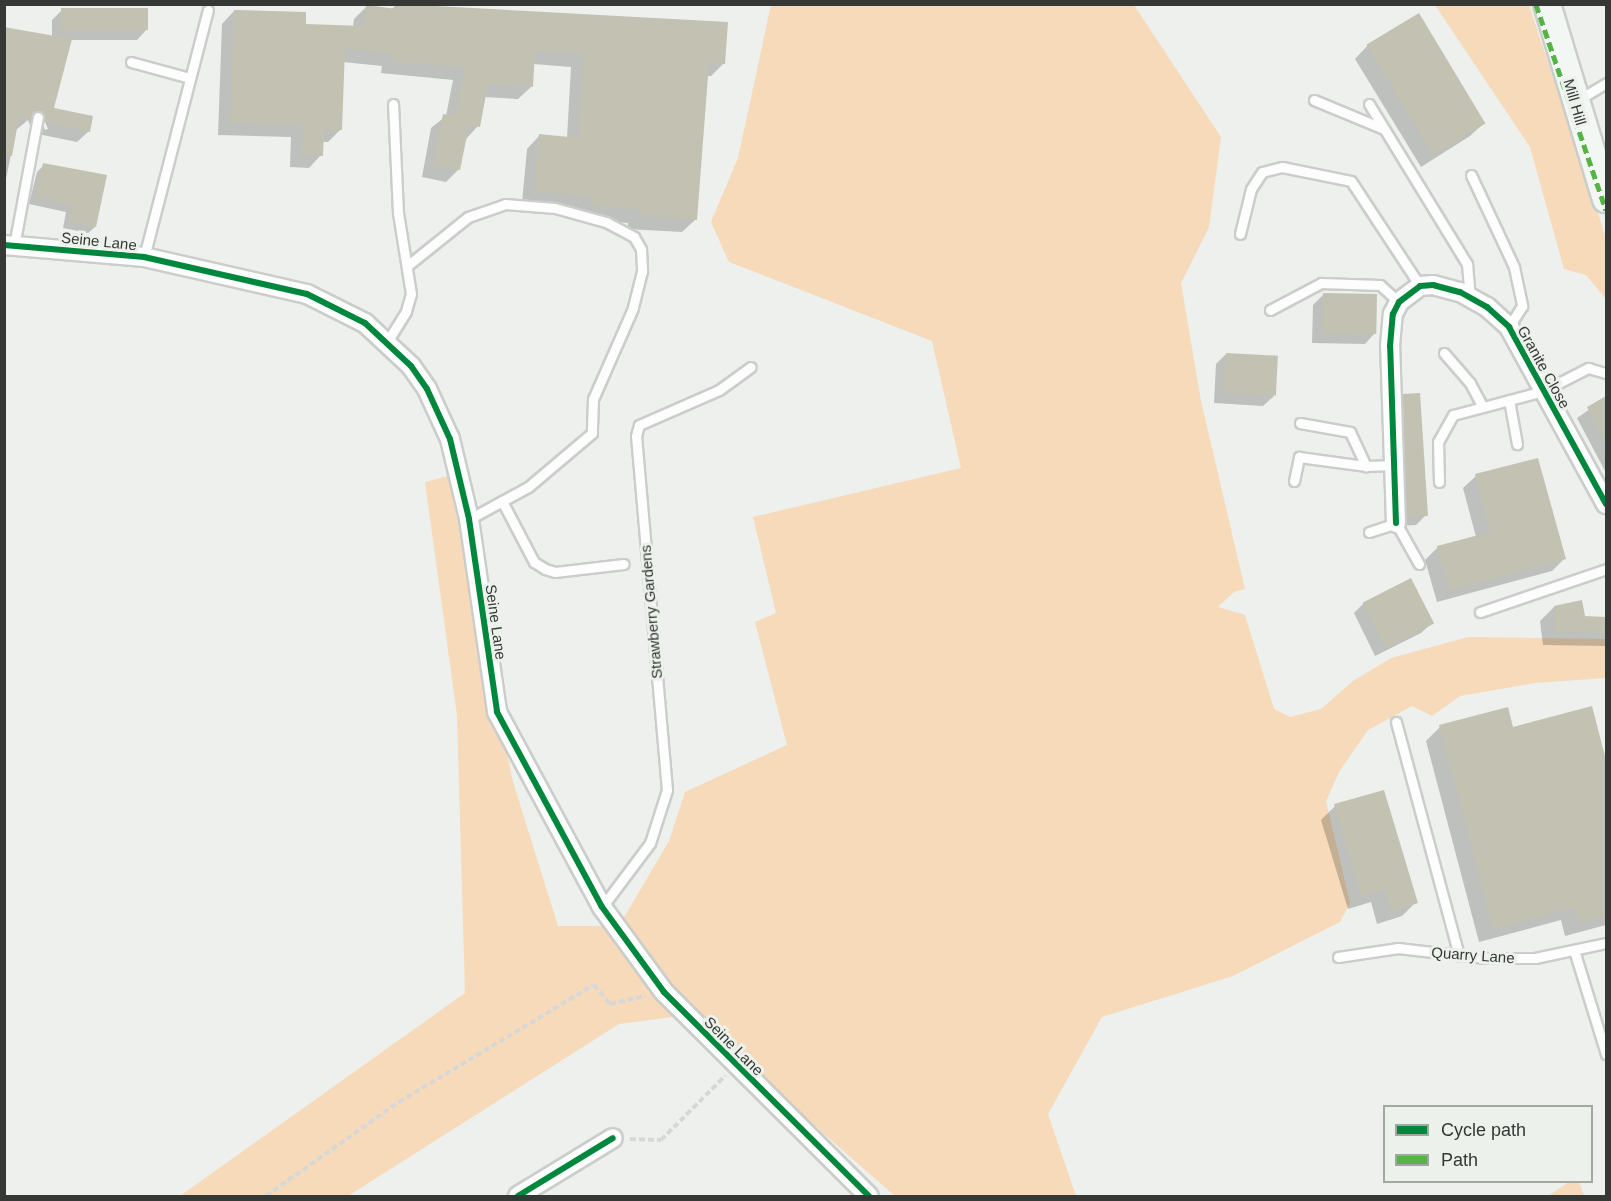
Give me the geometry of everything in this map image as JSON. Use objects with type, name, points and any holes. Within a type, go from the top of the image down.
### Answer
[{"type":"main road","name":"Mill Hill","points":[[1546,4],[1606,200]]},
{"type":"street","name":"Seine Lane","points":[[9,246],[144,257],[307,294],[365,323],[411,366],[440,414],[450,439],[469,519],[498,712],[602,908],[660,987],[869,1197]]},
{"type":"street","name":"Granite Close","points":[[1420,286],[1433,285],[1470,298],[1509,327],[1606,504]]},
{"type":"street","points":[[1396,523],[1391,465],[1389,346],[1393,314],[1399,302],[1420,286]]},
{"type":"street","points":[[518,1197],[613,1138]]},
{"type":"lane","points":[[144,257],[208,10]]},
{"type":"lane","points":[[131,62],[190,78]]},
{"type":"lane","points":[[1575,102],[1606,83]]},
{"type":"lane","points":[[1314,100],[1384,129]]},
{"type":"lane","points":[[387,342],[410,303],[407,266],[398,213],[393,104]]},
{"type":"lane","points":[[1369,104],[1467,264],[1470,298]]},
{"type":"lane","points":[[9,246],[38,117]]},
{"type":"lane","points":[[1240,234],[1251,189],[1262,172],[1282,167],[1351,181],[1420,286]]},
{"type":"lane","points":[[1471,175],[1514,267],[1522,306],[1509,327]]},
{"type":"lane","points":[[407,266],[468,217],[505,204],[555,208],[606,222],[634,237],[641,249],[642,272],[633,308],[593,399],[592,433],[528,487],[469,519]]},
{"type":"lane","points":[[1270,310],[1321,283],[1380,285],[1399,302]]},
{"type":"lane","points":[[1444,353],[1470,383],[1483,407]]},
{"type":"lane","name":"Strawberry Gardens","points":[[602,908],[650,843],[667,790],[636,436],[639,425],[719,390],[751,367]]},
{"type":"lane","points":[[1439,482],[1438,442],[1444,425],[1453,415],[1543,391],[1588,368],[1606,373]]},
{"type":"lane","points":[[1509,400],[1517,444]]},
{"type":"lane","points":[[1300,423],[1350,432],[1366,466]]},
{"type":"lane","points":[[1294,482],[1299,457],[1366,466],[1391,465]]},
{"type":"lane","points":[[502,501],[534,562],[545,569],[555,572],[624,564]]},
{"type":"lane","points":[[1369,532],[1396,523],[1419,564]]},
{"type":"lane","points":[[1480,612],[1606,574]]},
{"type":"lane","points":[[1396,722],[1459,956]]},
{"type":"lane","name":"Quarry Lane","points":[[1338,957],[1398,948],[1459,956],[1535,958],[1606,943]]},
{"type":"lane","points":[[1574,950],[1606,1054]]},
{"type":"path","points":[[266,1197],[399,1102],[594,985],[610,1004],[660,987]]},
{"type":"path","points":[[613,1138],[661,1140],[736,1065]]},
{"type":"shaded area","points":[[771,5],[1134,5],[1221,137],[1209,227],[1181,283],[1201,401],[1245,589],[1234,592],[1218,607],[1245,615],[1274,709],[1290,717],[1321,709],[1353,681],[1391,658],[1468,637],[1606,639],[1606,678],[1535,683],[1460,696],[1432,716],[1412,706],[1368,730],[1339,772],[1326,801],[1350,903],[1340,922],[1233,976],[1102,1017],[1048,1114],[1076,1196],[895,1196],[688,1015],[619,1024],[348,1196],[180,1196],[465,993],[457,715],[425,482],[448,476],[513,782],[558,926],[619,926],[669,841],[685,792],[787,745],[755,622],[776,613],[753,517],[961,468],[932,341],[729,262],[711,222],[738,158]]},
{"type":"shaded area","points":[[1435,5],[1529,5],[1606,238],[1606,299],[1586,275],[1564,269],[1530,147]]},
{"type":"shaded area","points":[[1568,1183],[1579,1183],[1584,1196],[1548,1196]]},
{"type":"building","points":[[398,4],[728,22],[725,64],[709,63],[697,220],[640,216],[640,210],[591,205],[592,197],[534,191],[539,134],[579,138],[583,54],[535,51],[533,87],[488,84],[480,127],[469,125],[460,170],[433,165],[443,114],[455,116],[465,68],[393,61],[394,54],[345,48],[342,130],[324,130],[323,156],[302,155],[303,125],[230,123],[234,10],[306,12],[306,24],[364,26],[366,5],[397,9]]},
{"type":"building","points":[[61,8],[148,8],[148,30],[61,30]]},
{"type":"building","points":[[1419,13],[1485,124],[1433,155],[1367,44]]},
{"type":"building","points":[[4,27],[72,39],[54,108],[93,116],[90,132],[44,122],[44,114],[36,111],[31,120],[19,117],[12,156],[4,155]]},
{"type":"building","points":[[43,163],[107,175],[96,227],[68,221],[72,206],[35,197]]},
{"type":"building","points":[[1323,293],[1377,294],[1376,334],[1322,333]]},
{"type":"building","points":[[1226,353],[1278,356],[1276,396],[1224,393]]},
{"type":"building","points":[[1420,393],[1428,516],[1408,517],[1403,394]]},
{"type":"building","points":[[1606,396],[1606,444],[1587,407]]},
{"type":"building","points":[[1538,458],[1566,559],[1449,590],[1437,546],[1490,532],[1475,474]]},
{"type":"building","points":[[1411,578],[1434,623],[1386,648],[1363,603]]},
{"type":"building","points":[[1582,600],[1585,616],[1606,617],[1606,633],[1556,632],[1554,606]]},
{"type":"building","points":[[1592,706],[1606,760],[1606,916],[1579,923],[1575,907],[1493,929],[1439,725],[1508,707],[1513,727]]},
{"type":"building","points":[[1384,790],[1418,903],[1391,911],[1385,889],[1361,896],[1334,804]]},
{"type":"marked path","points":[[1536,4],[1606,210]]},
{"type":"cycle path","points":[[4,245],[144,257],[307,294],[365,323],[411,366],[427,389],[450,439],[469,519],[497,712],[602,907],[664,992],[869,1196]]},
{"type":"cycle path","points":[[1396,523],[1390,346],[1393,314],[1399,302],[1420,286],[1433,285],[1460,292],[1487,307],[1509,327],[1606,504]]},
{"type":"cycle path","points":[[518,1196],[613,1138]]}]
